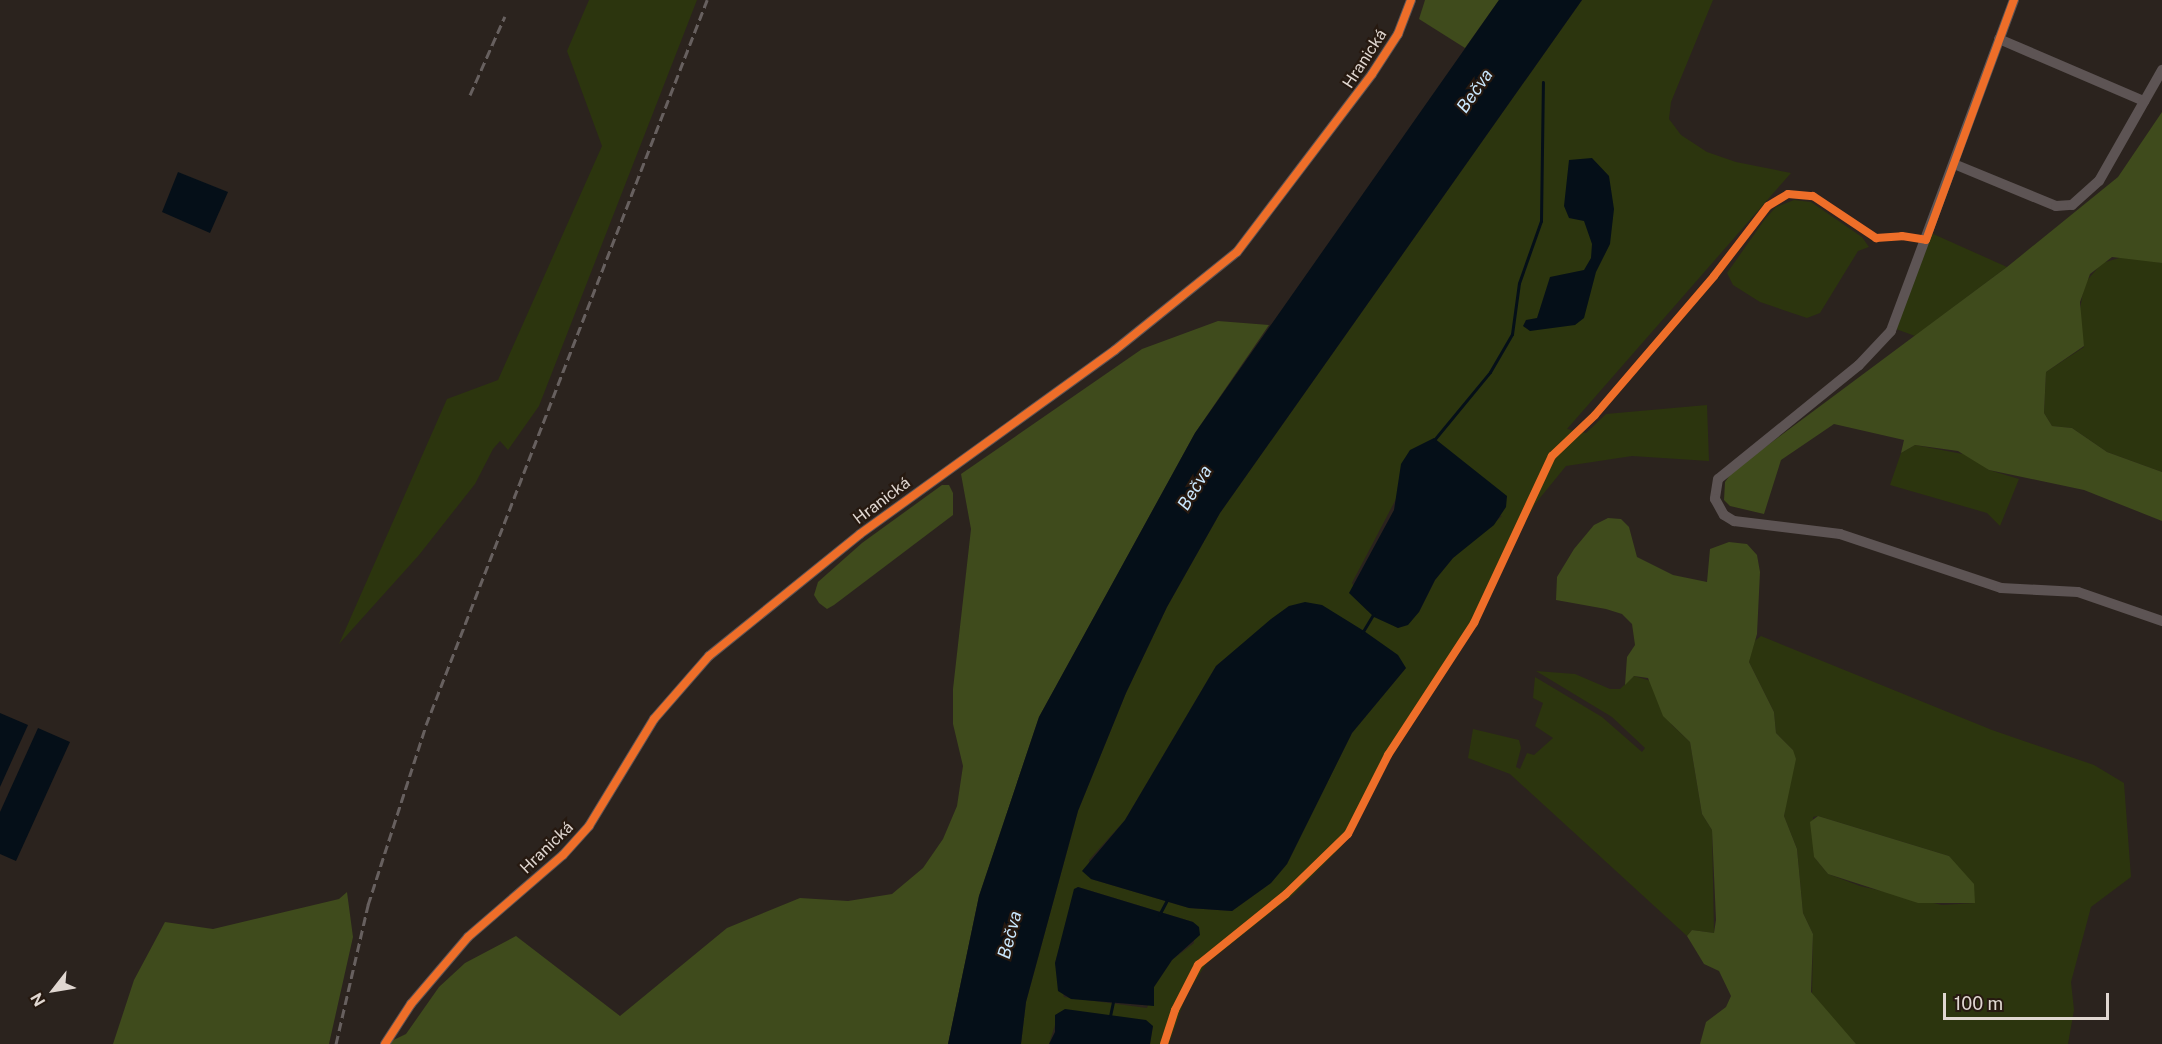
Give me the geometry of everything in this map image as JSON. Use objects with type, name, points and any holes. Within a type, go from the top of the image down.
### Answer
[{"type":"street","name":"Hranická","points":[[385,1044],[411,1004],[468,937],[563,855],[589,826],[654,719],[709,656],[860,534],[1106,357],[1237,252],[1326,140],[1378,66],[1398,34],[1411,0]]},
{"type":"street","points":[[2014,0],[1891,331],[1859,365],[1718,478],[1714,490],[1718,508],[1734,521],[1840,534],[2001,588],[2079,592],[2162,621]]},
{"type":"street","points":[[1999,39],[2144,101]]},
{"type":"street","points":[[1954,164],[2056,206],[2072,205],[2100,181],[2162,70]]},
{"type":"green space","points":[[589,0],[697,0],[539,406],[508,450],[500,441],[493,449],[475,484],[419,555],[339,644],[447,399],[498,380],[602,146],[567,51]]},
{"type":"green space","points":[[1425,0],[1499,0],[1465,48],[1419,19]]},
{"type":"green space","points":[[1582,0],[1713,0],[1671,102],[1669,119],[1681,135],[1707,152],[1736,162],[1791,173],[1567,429],[1586,433],[1606,414],[1707,405],[1709,461],[1632,456],[1566,466],[1535,504],[1483,603],[1397,736],[1370,799],[1342,846],[1294,894],[1206,964],[1186,995],[1169,1044],[1150,1044],[1153,1026],[1056,1022],[1049,1044],[1021,1044],[1026,1002],[1078,811],[1126,693],[1167,607],[1220,513]],"holes":[[[1396,499],[1502,516],[1453,558],[1435,580],[1419,612],[1398,628],[1366,609],[1352,583]],[[1289,606],[1406,668],[1352,733],[1287,864],[1271,883],[1232,911],[1189,908],[1091,879],[1089,860],[1125,820],[1216,666]],[[1078,887],[1193,922],[1194,943],[1172,960],[1154,987],[1147,1008],[1064,997],[1055,963]]]},
{"type":"green space","points":[[2162,112],[2162,263],[2112,257],[2090,274],[2080,302],[2084,346],[2046,372],[2044,413],[2052,426],[2072,428],[2107,452],[2162,472],[2162,521],[2084,490],[1989,470],[1958,451],[1915,445],[1901,453],[1904,440],[1834,424],[1781,460],[1764,514],[1730,506],[1724,500],[1725,482],[1733,471],[2007,267],[2118,177]]},
{"type":"green space","points":[[1794,200],[1811,202],[1862,237],[1869,247],[1858,251],[1820,313],[1807,318],[1760,302],[1733,285],[1727,273],[1776,207]]},
{"type":"green space","points":[[1931,233],[2007,267],[1915,336],[1896,329]]},
{"type":"green space","points":[[2126,256],[2162,263],[2162,472],[2107,452],[2072,428],[2052,426],[2044,413],[2046,372],[2084,347],[2079,317],[2084,284],[2102,263]]},
{"type":"green space","points":[[1218,321],[1269,325],[1195,433],[1039,717],[979,896],[948,1044],[385,1044],[406,1034],[439,987],[465,963],[516,936],[620,1016],[727,928],[800,898],[848,901],[892,894],[923,868],[943,839],[957,806],[963,766],[953,724],[953,689],[971,529],[961,474],[1142,349]]},
{"type":"green space","points":[[1915,445],[1968,455],[1989,470],[2019,479],[2000,526],[1987,513],[1890,485],[1901,453]]},
{"type":"green space","points":[[942,485],[949,485],[953,493],[953,515],[834,605],[827,609],[819,603],[814,595],[818,582],[862,543]]},
{"type":"green space","points":[[1608,518],[1621,519],[1629,527],[1637,557],[1673,575],[1707,582],[1710,549],[1729,542],[1747,544],[1757,555],[1760,572],[1757,634],[1749,662],[1774,712],[1776,733],[1793,750],[1796,759],[1784,816],[1797,849],[1803,913],[1813,934],[1811,992],[1856,1044],[1700,1044],[1706,1022],[1726,1007],[1731,996],[1719,971],[1704,964],[1687,936],[1692,930],[1714,933],[1716,920],[1712,830],[1702,814],[1690,742],[1663,716],[1648,678],[1634,676],[1625,685],[1627,657],[1635,645],[1632,624],[1622,614],[1556,600],[1557,577],[1574,549],[1594,525]]},
{"type":"green space","points":[[1761,636],[1992,730],[2094,765],[2124,783],[2131,877],[2091,907],[2071,982],[2074,1010],[2068,1044],[1856,1044],[1812,997],[1813,934],[1803,913],[1797,849],[1784,816],[1793,750],[1776,733],[1774,712],[1749,662],[1752,643]],"holes":[[[1818,816],[1949,856],[1975,903],[1942,905],[1860,886],[1828,874],[1814,857],[1813,817]]]},
{"type":"green space","points":[[1536,671],[1575,674],[1610,689],[1620,689],[1634,676],[1651,681],[1672,725],[1690,742],[1702,814],[1712,830],[1714,933],[1692,930],[1687,936],[1510,774],[1468,758],[1473,729],[1519,740],[1521,748],[1516,767],[1520,769],[1527,753],[1534,755],[1553,738],[1535,726],[1543,703],[1533,698],[1535,677],[1602,717],[1642,752],[1645,748],[1612,717]]},
{"type":"green space","points":[[1818,816],[1949,856],[1974,884],[1975,903],[1918,903],[1828,874],[1814,857],[1810,822]]},
{"type":"green space","points":[[347,892],[353,937],[329,1044],[113,1044],[134,980],[165,922],[213,929],[339,899]]},
{"type":"water","name":"Bečva","points":[[1499,0],[1582,0],[1220,513],[1167,607],[1126,693],[1078,811],[1026,1002],[1021,1044],[948,1044],[979,896],[1039,717],[1195,433]]},
{"type":"water","points":[[1592,158],[1609,176],[1614,209],[1610,244],[1596,272],[1584,318],[1575,325],[1530,331],[1523,326],[1526,320],[1537,318],[1550,277],[1584,270],[1591,258],[1592,244],[1584,221],[1569,218],[1564,206],[1569,160]]},
{"type":"water","points":[[178,172],[228,192],[210,233],[162,212]]},
{"type":"water","points":[[1434,438],[1507,496],[1506,507],[1494,525],[1453,558],[1435,580],[1419,612],[1408,625],[1398,628],[1374,617],[1349,593],[1394,510],[1401,464],[1410,450]]},
{"type":"water","points":[[1305,602],[1322,605],[1364,631],[1398,655],[1406,668],[1352,733],[1287,864],[1271,883],[1232,911],[1189,908],[1091,879],[1082,871],[1125,820],[1216,666],[1289,606]]},
{"type":"water","points":[[0,713],[28,725],[0,787]]},
{"type":"water","points":[[38,728],[70,742],[16,861],[0,854],[0,812]]},
{"type":"water","points":[[1078,887],[1193,922],[1199,927],[1200,935],[1172,960],[1154,987],[1154,1006],[1071,999],[1058,991],[1055,963],[1074,889]]},
{"type":"water","points":[[1065,1009],[1146,1020],[1153,1026],[1150,1044],[1049,1044],[1055,1032],[1055,1015]]},
{"type":"waterway","points":[[1434,440],[1490,372],[1512,334],[1519,283],[1541,221],[1543,82]]},
{"type":"waterway","points":[[1362,633],[1374,613]]},
{"type":"waterway","points":[[1159,915],[1167,900]]},
{"type":"waterway","points":[[1110,1016],[1113,1002]]},
{"type":"railway","points":[[336,1044],[368,905],[426,725],[707,0]]},
{"type":"railway","points":[[470,95],[505,16]]},
{"type":"cycle path","points":[[385,1044],[411,1004],[468,937],[563,855],[589,826],[654,719],[709,656],[860,534],[1115,350],[1237,252],[1372,74],[1398,34],[1411,0]]},
{"type":"cycle path","points":[[1164,1044],[1175,1010],[1198,965],[1286,894],[1348,834],[1388,755],[1474,623],[1552,456],[1595,415],[1714,276],[1768,206],[1788,194],[1813,196],[1876,238],[1902,236],[1926,240],[2014,0]]}]
